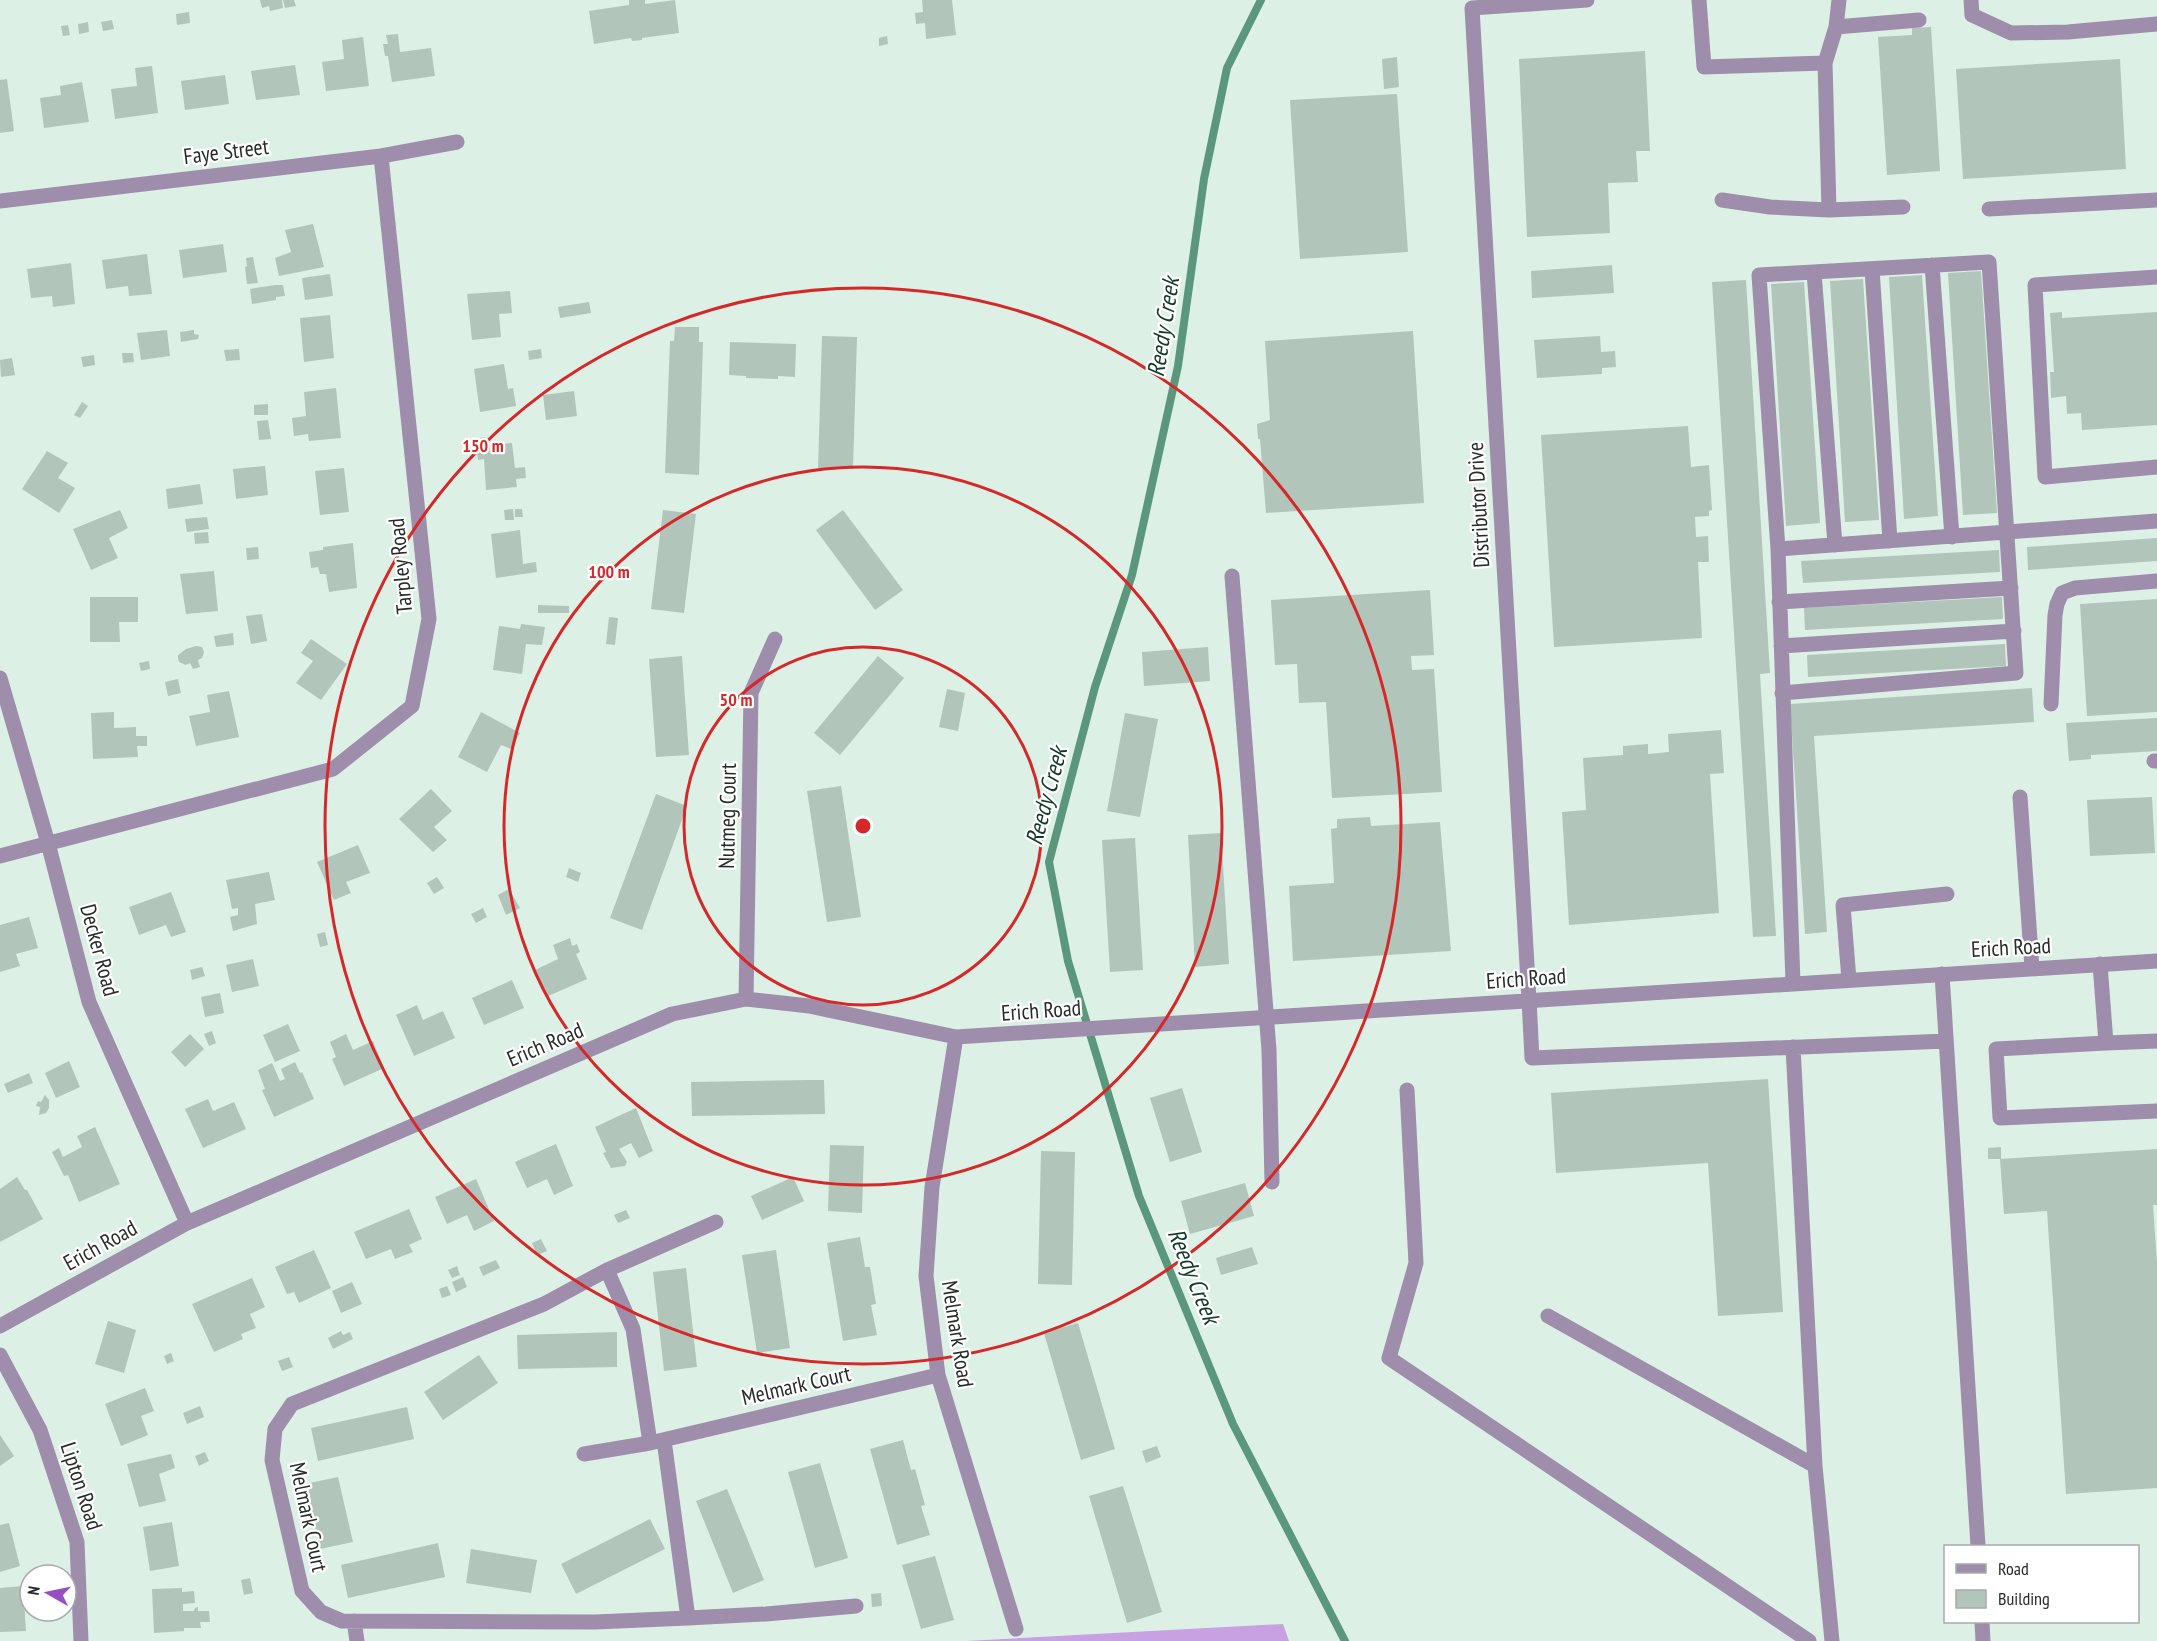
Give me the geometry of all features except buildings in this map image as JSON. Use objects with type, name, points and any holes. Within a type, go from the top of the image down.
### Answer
[{"type":"street","name":"Distributor Drive","points":[[1587,0],[1472,8],[1532,1058],[1793,1047]]},
{"type":"street","points":[[1699,0],[1704,67],[1825,63]]},
{"type":"street","points":[[1829,210],[1825,63],[1836,27],[1839,0]]},
{"type":"street","points":[[1971,0],[1972,15],[2011,33],[2068,32],[2157,24]]},
{"type":"street","points":[[1836,27],[1919,20]]},
{"type":"street","name":"Faye Street","points":[[0,201],[381,156],[457,142]]},
{"type":"street","name":"Tarpley Road","points":[[0,856],[333,769],[412,706],[429,619],[381,156]]},
{"type":"street","points":[[1722,200],[1770,207],[1829,210],[1903,207]]},
{"type":"street","points":[[1989,208],[2157,200]]},
{"type":"street","points":[[1782,693],[2016,673],[1989,262],[1759,276],[1778,549],[1782,693],[1793,983]]},
{"type":"street","points":[[1932,265],[1952,537]]},
{"type":"street","points":[[1872,269],[1890,541]]},
{"type":"street","points":[[1814,272],[1834,545]]},
{"type":"street","points":[[2157,277],[2035,285],[2045,477],[2157,467]]},
{"type":"street","points":[[1778,549],[2157,521]]},
{"type":"street","points":[[1232,576],[1267,1019],[1272,1182]]},
{"type":"street","points":[[2051,704],[2056,604],[2062,593],[2075,588],[2157,581]]},
{"type":"street","points":[[1779,602],[2011,588]]},
{"type":"street","points":[[1781,646],[2014,631]]},
{"type":"street","name":"Nutmeg Court","points":[[746,999],[751,693],[774,639]]},
{"type":"street","name":"Decker Road","points":[[0,678],[48,843],[89,1002],[187,1223]]},
{"type":"street","points":[[2020,797],[2032,968]]},
{"type":"street","points":[[1849,980],[1843,905],[1947,894]]},
{"type":"street","name":"Erich Road","points":[[0,1326],[187,1223],[672,1014],[746,999],[809,1006],[956,1037],[2157,961]]},
{"type":"street","points":[[2100,964],[2106,1043]]},
{"type":"street","points":[[1942,974],[1978,1545]]},
{"type":"street","name":"Melmark Road","points":[[956,1037],[933,1184],[926,1276],[938,1375],[1016,1629]]},
{"type":"street","points":[[1832,1641],[1815,1466],[1793,1047],[1946,1041]]},
{"type":"street","points":[[2157,1041],[1996,1049],[2000,1118],[2157,1111]]},
{"type":"street","points":[[1407,1090],[1416,1263],[1389,1358],[1809,1641]]},
{"type":"street","name":"Melmark Court","points":[[716,1222],[607,1270],[544,1304],[292,1404],[275,1429],[272,1460],[302,1591],[321,1612],[342,1621],[595,1622],[766,1614],[856,1606]]},
{"type":"street","points":[[607,1270],[633,1329],[657,1441],[688,1618]]},
{"type":"street","points":[[1548,1316],[1815,1466]]},
{"type":"street","name":"Lipton Road","points":[[0,1355],[40,1430],[77,1542],[81,1641]]},
{"type":"street","name":"Melmark Court","points":[[584,1454],[657,1441],[938,1375]]},
{"type":"street","points":[[354,1621],[357,1641]]},
{"type":"street","points":[[1982,1623],[1983,1641]]},
{"type":"shaded area","points":[[1283,1624],[1289,1641],[966,1641]]},
{"type":"waterway","name":"Reedy Creek","points":[[1261,0],[1227,68],[1204,179],[1178,366],[1132,575],[1095,687],[1049,862],[1068,961],[1139,1196],[1233,1424],[1345,1641]]}]
